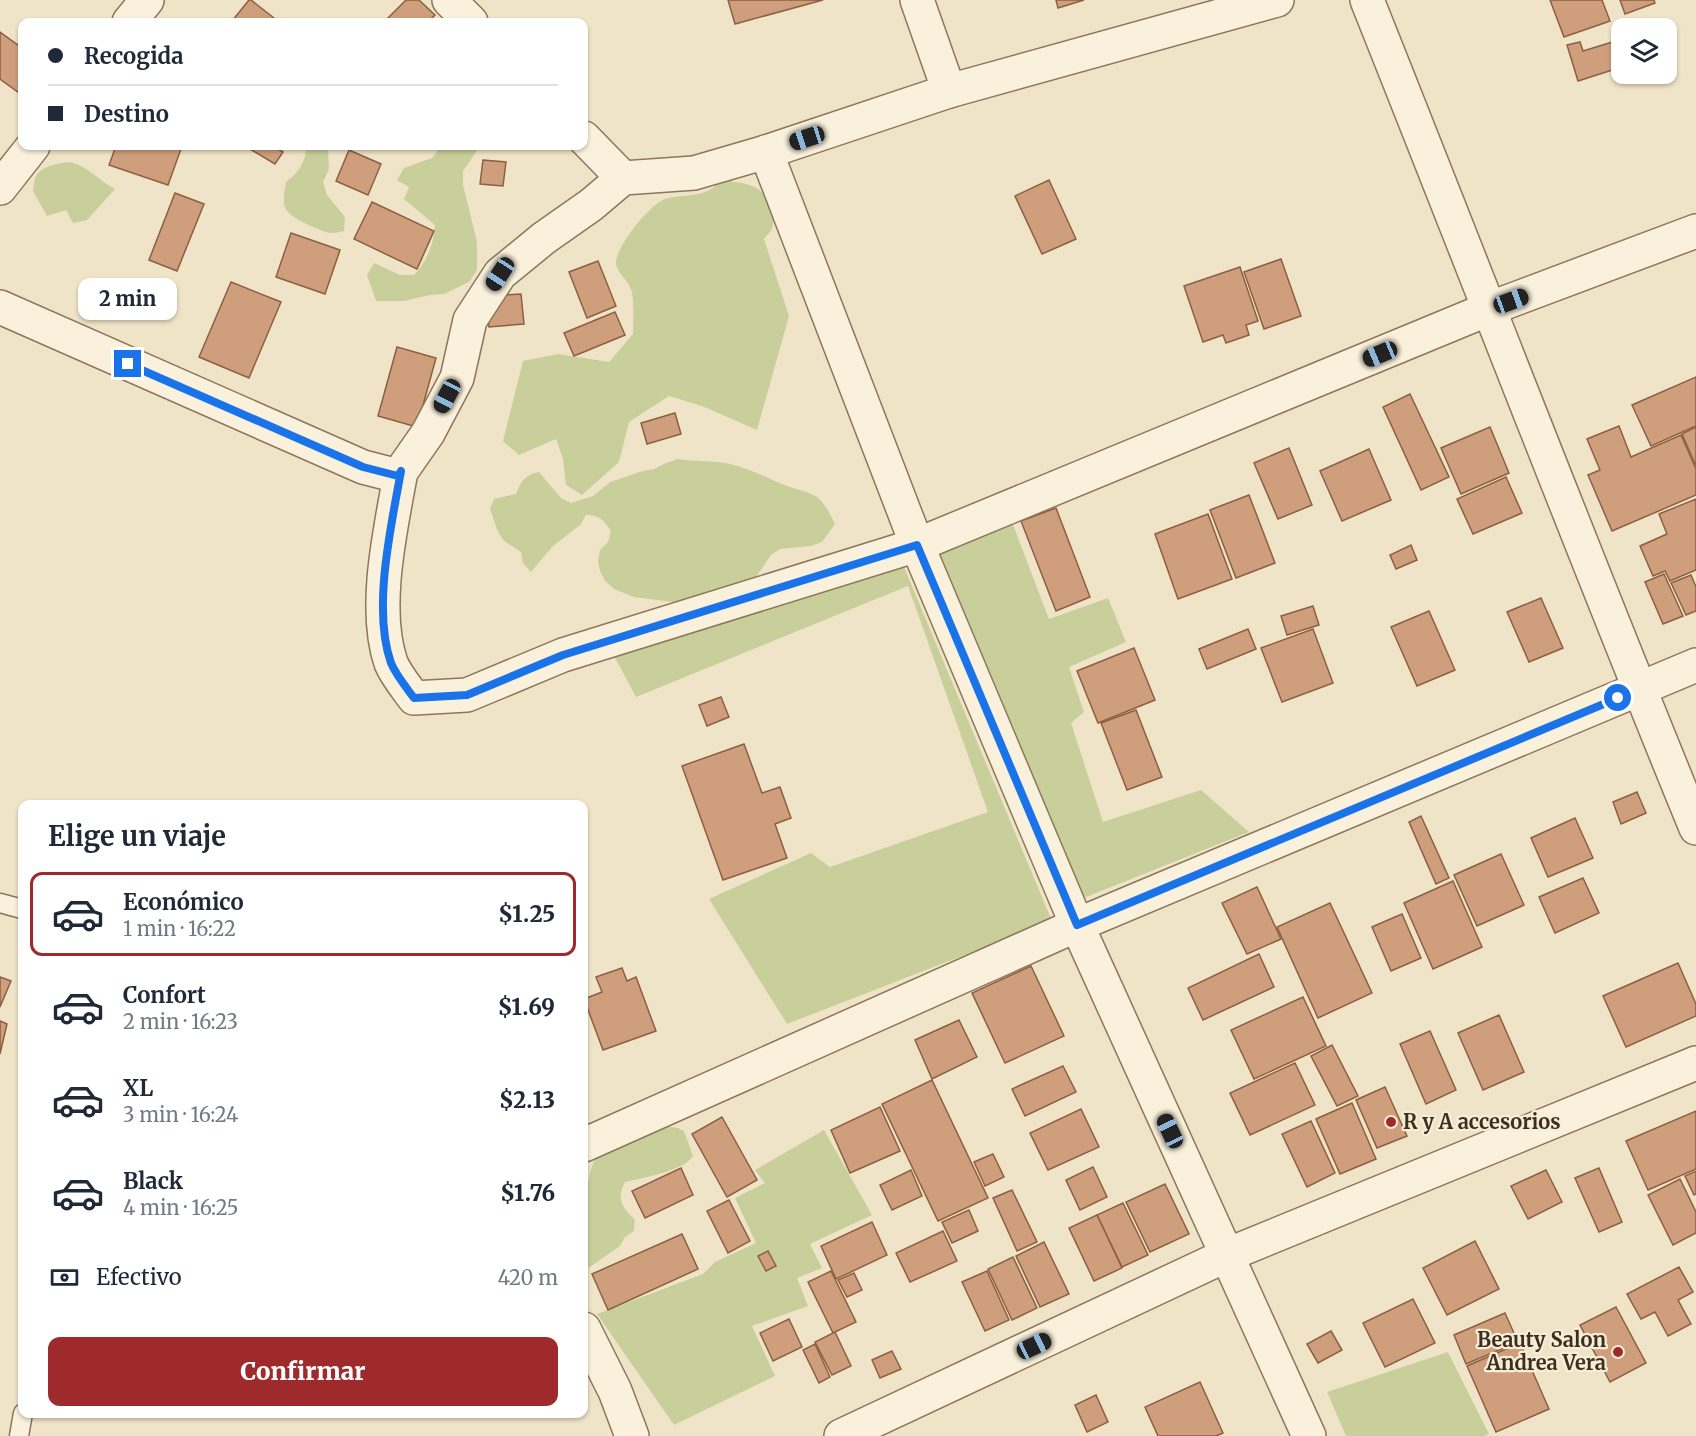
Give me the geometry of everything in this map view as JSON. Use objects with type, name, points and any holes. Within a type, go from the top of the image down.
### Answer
[{"type":"street","points":[[132,18],[147,0]]},
{"type":"street","points":[[449,0],[467,18]]},
{"type":"street","points":[[916,0],[949,91]]},
{"type":"street","points":[[0,307],[363,467],[398,476],[428,433],[457,378],[470,320],[500,274],[623,178],[694,173],[766,152],[949,91],[1277,0]]},
{"type":"street","points":[[1367,0],[1696,828]]},
{"type":"street","points":[[588,142],[623,178]]},
{"type":"street","points":[[0,188],[30,150]]},
{"type":"street","points":[[766,152],[917,545],[1077,925],[1309,1436]]},
{"type":"street","points":[[401,471],[385,561],[383,631],[392,665],[414,698],[467,695],[563,655],[917,545],[1491,308],[1696,231]]},
{"type":"street","points":[[588,1143],[1077,925],[1696,665]]},
{"type":"street","points":[[841,1436],[1227,1255],[1696,1063]]},
{"type":"street","points":[[588,1337],[615,1391],[632,1436]]},
{"type":"lane","points":[[0,903],[18,908]]},
{"type":"lane","points":[[19,1436],[22,1418]]},
{"type":"green space","points":[[306,150],[328,150],[329,169],[323,182],[327,195],[345,217],[344,231],[330,233],[320,230],[295,218],[285,208],[286,182],[295,174],[305,157]]},
{"type":"green space","points":[[438,150],[477,150],[463,171],[463,185],[477,242],[477,270],[469,282],[444,294],[404,301],[376,301],[367,275],[374,263],[400,275],[414,275],[429,252],[435,225],[404,199],[409,187],[397,180],[404,168],[432,158]]},
{"type":"green space","points":[[70,162],[83,167],[115,189],[87,220],[73,223],[66,210],[47,216],[33,191],[35,177],[39,172],[52,165]]},
{"type":"green space","points":[[731,181],[758,189],[766,197],[771,207],[773,223],[771,231],[764,239],[789,316],[757,430],[702,406],[669,396],[629,422],[619,462],[582,495],[566,485],[563,459],[556,439],[519,455],[503,441],[523,361],[558,354],[609,362],[633,334],[632,291],[616,264],[627,237],[651,209],[665,199],[702,193],[719,183]]},
{"type":"green space","points":[[678,459],[737,466],[809,493],[820,499],[835,524],[822,542],[811,546],[780,549],[771,555],[752,583],[680,603],[634,597],[614,589],[605,581],[598,561],[600,550],[608,542],[611,531],[598,517],[586,515],[580,525],[553,546],[531,572],[523,563],[521,552],[504,541],[498,532],[490,509],[494,499],[516,494],[524,479],[534,473],[539,472],[561,498],[571,503],[593,496],[610,482]]},
{"type":"green space","points":[[1010,517],[1049,619],[1108,598],[1126,642],[1069,667],[1084,712],[1071,723],[1103,822],[1201,790],[1249,832],[1071,903],[920,552]]},
{"type":"green space","points":[[899,555],[1052,921],[787,1024],[709,899],[811,853],[830,867],[988,812],[908,586],[636,697],[613,654]]},
{"type":"green space","points":[[653,1124],[684,1131],[693,1156],[672,1170],[625,1182],[621,1198],[624,1207],[635,1220],[634,1231],[625,1237],[620,1246],[588,1268],[588,1186],[598,1151]]},
{"type":"green space","points":[[824,1130],[872,1215],[810,1244],[822,1268],[797,1278],[808,1306],[752,1326],[775,1376],[674,1425],[597,1314],[703,1274],[715,1262],[756,1243],[735,1198],[765,1183],[755,1170]]},
{"type":"green space","points":[[1448,1352],[1489,1434],[1484,1436],[1346,1436],[1327,1392]]},
{"type":"building","points":[[251,0],[274,18],[234,18]]},
{"type":"building","points":[[406,0],[419,0],[435,15],[432,18],[388,18]]},
{"type":"building","points":[[728,0],[823,0],[735,24]]},
{"type":"building","points":[[1056,0],[1084,0],[1058,8]]},
{"type":"building","points":[[1550,0],[1602,0],[1610,21],[1564,37]]},
{"type":"building","points":[[1620,0],[1654,0],[1655,3],[1625,14]]},
{"type":"building","points":[[0,32],[18,45],[18,92],[0,79]]},
{"type":"building","points":[[1580,42],[1583,51],[1611,42],[1611,70],[1578,81],[1567,45]]},
{"type":"building","points":[[115,150],[181,150],[168,185],[109,165]]},
{"type":"building","points":[[252,150],[283,152],[275,164]]},
{"type":"building","points":[[349,150],[381,164],[368,195],[336,181]]},
{"type":"building","points":[[483,160],[506,162],[503,186],[480,184]]},
{"type":"building","points":[[1049,180],[1076,239],[1042,254],[1015,196]]},
{"type":"building","points":[[175,193],[204,204],[177,271],[149,260]]},
{"type":"building","points":[[372,202],[434,231],[417,269],[354,239]]},
{"type":"building","points":[[291,233],[340,250],[325,294],[276,277]]},
{"type":"building","points":[[1281,259],[1301,316],[1264,329],[1244,272]]},
{"type":"building","points":[[598,261],[616,306],[587,318],[569,272]]},
{"type":"building","points":[[1240,267],[1258,321],[1246,325],[1249,335],[1226,343],[1223,335],[1203,342],[1184,286]]},
{"type":"building","points":[[231,282],[281,302],[249,378],[199,357]]},
{"type":"building","points":[[521,294],[524,324],[489,327],[486,296]]},
{"type":"building","points":[[615,312],[625,335],[574,356],[564,333]]},
{"type":"building","points":[[397,347],[436,358],[417,427],[378,416]]},
{"type":"building","points":[[1696,377],[1696,426],[1651,446],[1632,405]]},
{"type":"building","points":[[1410,394],[1449,477],[1421,490],[1383,407]]},
{"type":"building","points":[[675,413],[681,434],[647,444],[641,423]]},
{"type":"building","points":[[1619,426],[1631,457],[1681,435],[1696,469],[1696,495],[1612,531],[1588,475],[1600,470],[1587,439]]},
{"type":"building","points":[[1490,427],[1509,473],[1461,494],[1441,448]]},
{"type":"building","points":[[1696,427],[1696,466],[1682,434]]},
{"type":"building","points":[[1289,448],[1312,505],[1278,519],[1254,463]]},
{"type":"building","points":[[1369,449],[1391,500],[1342,521],[1320,471]]},
{"type":"building","points":[[1506,477],[1522,513],[1473,534],[1457,499]]},
{"type":"building","points":[[1249,495],[1275,563],[1236,578],[1210,510]]},
{"type":"building","points":[[1696,499],[1696,570],[1670,581],[1665,571],[1653,576],[1640,546],[1667,534],[1659,514]]},
{"type":"building","points":[[1056,508],[1090,597],[1056,611],[1021,521]]},
{"type":"building","points":[[1208,514],[1232,579],[1178,599],[1155,534]]},
{"type":"building","points":[[1411,545],[1417,560],[1396,569],[1390,555]]},
{"type":"building","points":[[1664,574],[1683,616],[1663,624],[1645,582]]},
{"type":"building","points":[[1691,575],[1696,587],[1696,611],[1686,615],[1671,583]]},
{"type":"building","points":[[1541,598],[1563,648],[1529,662],[1507,612]]},
{"type":"building","points":[[1313,606],[1319,625],[1287,635],[1281,616]]},
{"type":"building","points":[[1429,611],[1455,670],[1417,686],[1391,627]]},
{"type":"building","points":[[1248,629],[1256,649],[1207,669],[1199,649]]},
{"type":"building","points":[[1313,629],[1333,683],[1282,702],[1261,648]]},
{"type":"building","points":[[1134,648],[1155,700],[1098,723],[1077,671]]},
{"type":"building","points":[[721,697],[729,717],[707,726],[699,705]]},
{"type":"building","points":[[1136,710],[1162,777],[1127,790],[1101,723]]},
{"type":"building","points":[[744,744],[762,793],[780,787],[791,818],[775,824],[787,858],[723,880],[682,766]]},
{"type":"building","points":[[1637,792],[1646,813],[1621,824],[1613,802]]},
{"type":"building","points":[[1421,816],[1449,878],[1436,884],[1409,822]]},
{"type":"building","points":[[1575,818],[1593,858],[1548,877],[1531,838]]},
{"type":"building","points":[[1501,854],[1524,905],[1477,926],[1454,875]]},
{"type":"building","points":[[1583,878],[1599,913],[1555,933],[1539,897]]},
{"type":"building","points":[[1453,881],[1482,947],[1433,969],[1404,903]]},
{"type":"building","points":[[1257,887],[1281,939],[1247,954],[1222,903]]},
{"type":"building","points":[[1330,903],[1372,993],[1318,1018],[1277,927]]},
{"type":"building","points":[[1402,914],[1421,958],[1391,971],[1372,927]]},
{"type":"building","points":[[1259,954],[1274,987],[1203,1020],[1188,988]]},
{"type":"building","points":[[1678,963],[1696,1004],[1696,1016],[1626,1047],[1603,996]]},
{"type":"building","points":[[1031,966],[1064,1036],[1005,1063],[972,993]]},
{"type":"building","points":[[622,968],[627,981],[636,977],[656,1031],[603,1050],[588,1010],[588,997],[602,992],[596,977]]},
{"type":"building","points":[[0,977],[11,981],[0,1007]]},
{"type":"building","points":[[1303,997],[1326,1046],[1254,1079],[1231,1030]]},
{"type":"building","points":[[1499,1015],[1524,1072],[1483,1090],[1458,1033]]},
{"type":"building","points":[[959,1020],[977,1057],[932,1079],[915,1040]]},
{"type":"building","points":[[0,1021],[7,1024],[0,1054]]},
{"type":"building","points":[[1430,1031],[1456,1090],[1426,1104],[1400,1044]]},
{"type":"building","points":[[1332,1045],[1358,1096],[1337,1106],[1311,1056]]},
{"type":"building","points":[[1295,1063],[1315,1105],[1250,1135],[1230,1093]]},
{"type":"building","points":[[1063,1066],[1076,1092],[1025,1116],[1012,1089]]},
{"type":"building","points":[[932,1080],[988,1198],[938,1221],[882,1104]]},
{"type":"building","points":[[1385,1087],[1407,1136],[1377,1148],[1356,1100]]},
{"type":"building","points":[[1352,1103],[1376,1159],[1340,1174],[1316,1119]]},
{"type":"building","points":[[880,1107],[900,1151],[850,1173],[831,1130]]},
{"type":"building","points":[[1081,1109],[1099,1147],[1048,1170],[1030,1133]]},
{"type":"building","points":[[1696,1111],[1696,1169],[1648,1190],[1626,1141]]},
{"type":"building","points":[[722,1117],[757,1180],[727,1197],[692,1134]]},
{"type":"building","points":[[1311,1121],[1335,1173],[1307,1187],[1282,1134]]},
{"type":"building","points":[[993,1154],[1004,1177],[985,1186],[974,1162]]},
{"type":"building","points":[[1093,1167],[1107,1197],[1080,1210],[1066,1180]]},
{"type":"building","points":[[681,1168],[693,1195],[645,1218],[632,1191]]},
{"type":"building","points":[[1599,1168],[1622,1222],[1599,1232],[1575,1178]]},
{"type":"building","points":[[911,1170],[922,1196],[892,1210],[880,1185]]},
{"type":"building","points":[[1546,1170],[1562,1202],[1528,1219],[1511,1186]]},
{"type":"building","points":[[1696,1171],[1696,1194],[1694,1195],[1685,1176]]},
{"type":"building","points":[[1680,1179],[1696,1212],[1696,1233],[1673,1245],[1648,1195]]},
{"type":"building","points":[[1165,1184],[1189,1234],[1150,1252],[1126,1202]]},
{"type":"building","points":[[1012,1190],[1037,1242],[1017,1251],[993,1198]]},
{"type":"building","points":[[729,1200],[750,1241],[728,1253],[707,1211]]},
{"type":"building","points":[[1123,1203],[1148,1255],[1122,1267],[1097,1215]]},
{"type":"building","points":[[969,1210],[978,1231],[952,1243],[942,1222]]},
{"type":"building","points":[[1097,1215],[1122,1268],[1094,1281],[1069,1228]]},
{"type":"building","points":[[872,1222],[887,1255],[836,1279],[821,1246]]},
{"type":"building","points":[[943,1231],[957,1261],[910,1282],[896,1253]]},
{"type":"building","points":[[682,1234],[698,1269],[608,1310],[592,1274]]},
{"type":"building","points":[[1475,1241],[1499,1289],[1447,1315],[1423,1268]]},
{"type":"building","points":[[1044,1242],[1069,1294],[1040,1307],[1016,1256]]},
{"type":"building","points":[[768,1251],[776,1266],[766,1271],[758,1256]]},
{"type":"building","points":[[1013,1257],[1037,1308],[1012,1320],[988,1269]]},
{"type":"building","points":[[1679,1267],[1693,1292],[1678,1300],[1691,1324],[1668,1336],[1655,1312],[1641,1319],[1627,1294]]},
{"type":"building","points":[[831,1271],[856,1322],[833,1333],[808,1282]]},
{"type":"building","points":[[987,1271],[1009,1320],[985,1331],[962,1282]]},
{"type":"building","points":[[854,1273],[862,1290],[847,1297],[838,1280]]},
{"type":"building","points":[[1413,1299],[1435,1343],[1385,1367],[1363,1323]]},
{"type":"building","points":[[1616,1307],[1646,1363],[1610,1382],[1580,1325]]},
{"type":"building","points":[[1505,1313],[1518,1342],[1466,1364],[1454,1335]]},
{"type":"building","points":[[789,1319],[802,1347],[773,1361],[760,1333]]},
{"type":"building","points":[[1331,1331],[1342,1350],[1318,1363],[1307,1344]]},
{"type":"building","points":[[835,1332],[851,1366],[832,1375],[815,1342]]},
{"type":"building","points":[[1520,1343],[1549,1409],[1496,1432],[1467,1366]]},
{"type":"building","points":[[815,1344],[830,1377],[819,1383],[803,1350]]},
{"type":"building","points":[[892,1351],[901,1369],[880,1378],[872,1360]]},
{"type":"building","points":[[1200,1382],[1223,1433],[1216,1436],[1158,1436],[1145,1407]]},
{"type":"building","points":[[1096,1395],[1108,1422],[1087,1432],[1075,1405]]},
{"type":"place","name":"R y A accesorios","points":[[1391,1122]]},
{"type":"place","name":"Beauty Salon Andrea Vera","points":[[1618,1352]]},
{"type":"route","points":[[128,364],[363,467],[398,476],[401,471],[385,561],[383,631],[392,665],[414,698],[467,695],[563,655],[917,545],[1077,925],[1618,698]]}]
